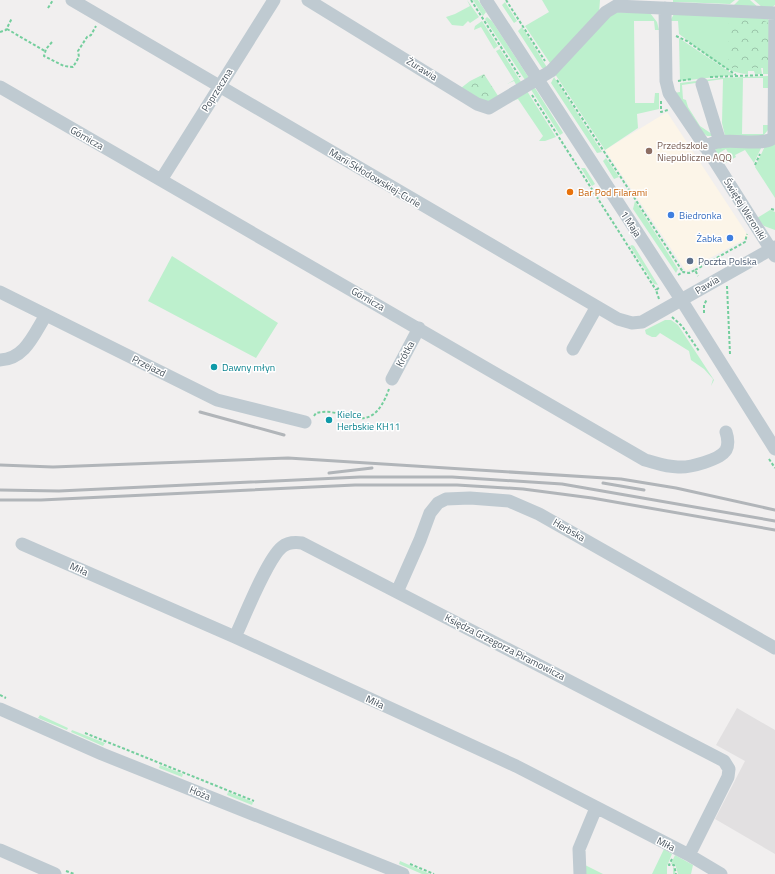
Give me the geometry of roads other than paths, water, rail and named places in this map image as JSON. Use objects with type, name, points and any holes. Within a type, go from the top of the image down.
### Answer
[{"type":"street","name":"Marii Skłodowskiej-Curie","points":[[72,0],[596,308],[618,319],[637,323],[642,322],[682,301]]},
{"type":"street","name":"Poprzeczna","points":[[161,180],[274,0]]},
{"type":"street","name":"Żurawia","points":[[308,0],[481,106],[492,107],[551,71],[608,4]]},
{"type":"street","name":"1 Maja","points":[[486,0],[532,83],[682,301],[775,449]]},
{"type":"street","points":[[608,4],[622,5],[641,3],[665,8],[775,14],[775,133],[773,138],[765,141],[712,143],[708,151]]},
{"type":"street","name":"Świętej Weroniki","points":[[665,8],[666,81],[671,97],[774,251]]},
{"type":"street","points":[[701,80],[720,142]]},
{"type":"street","name":"Górnicza","points":[[0,87],[645,460],[668,467],[700,464],[726,450],[728,443],[726,432]]},
{"type":"street","name":"Pawia","points":[[682,301],[700,289],[774,251]]},
{"type":"street","name":"Przejazd","points":[[0,292],[217,400],[305,422]]},
{"type":"street","points":[[573,348],[596,308]]},
{"type":"street","points":[[0,360],[12,358],[22,352],[46,315]]},
{"type":"street","name":"Krótka","points":[[392,379],[419,328]]},
{"type":"street","name":"Herbska","points":[[397,592],[430,514],[438,503],[446,499],[470,498],[509,502],[546,518],[775,648]]},
{"type":"street","name":"Księdza Grzegorza Piramowicza","points":[[235,637],[269,565],[280,548],[292,542],[302,544],[724,761],[729,769],[728,777],[689,855]]},
{"type":"street","name":"Miła","points":[[22,544],[235,637],[516,766],[689,855],[721,874]]},
{"type":"street","name":"Hoża","points":[[0,708],[102,754],[405,868]]},
{"type":"street","points":[[580,874],[578,849],[596,808]]},
{"type":"street","points":[[0,850],[56,874]]},
{"type":"railway","points":[[200,412],[284,435]]},
{"type":"railway","points":[[0,465],[53,467],[288,458],[621,479],[676,488],[775,510]]},
{"type":"railway","points":[[329,473],[372,468]]},
{"type":"railway","points":[[0,490],[59,491],[360,477],[452,477],[562,484],[775,521]]},
{"type":"railway","points":[[603,483],[644,490]]},
{"type":"railway","points":[[0,500],[41,500],[355,485],[457,485],[523,489],[592,498],[775,530]]},
{"type":"place","name":"Przedszkole Niepubliczne AQQ","points":[[649,151]]},
{"type":"place","name":"Bar Pod Filarami","points":[[570,192]]},
{"type":"place","name":"Biedronka","points":[[671,215]]},
{"type":"place","name":"Żabka","points":[[730,238]]},
{"type":"place","name":"Poczta Polska","points":[[690,261]]},
{"type":"place","name":"Dawny młyn","points":[[214,367]]},
{"type":"place","name":"Kielce Herbskie KH11","points":[[329,420]]}]
